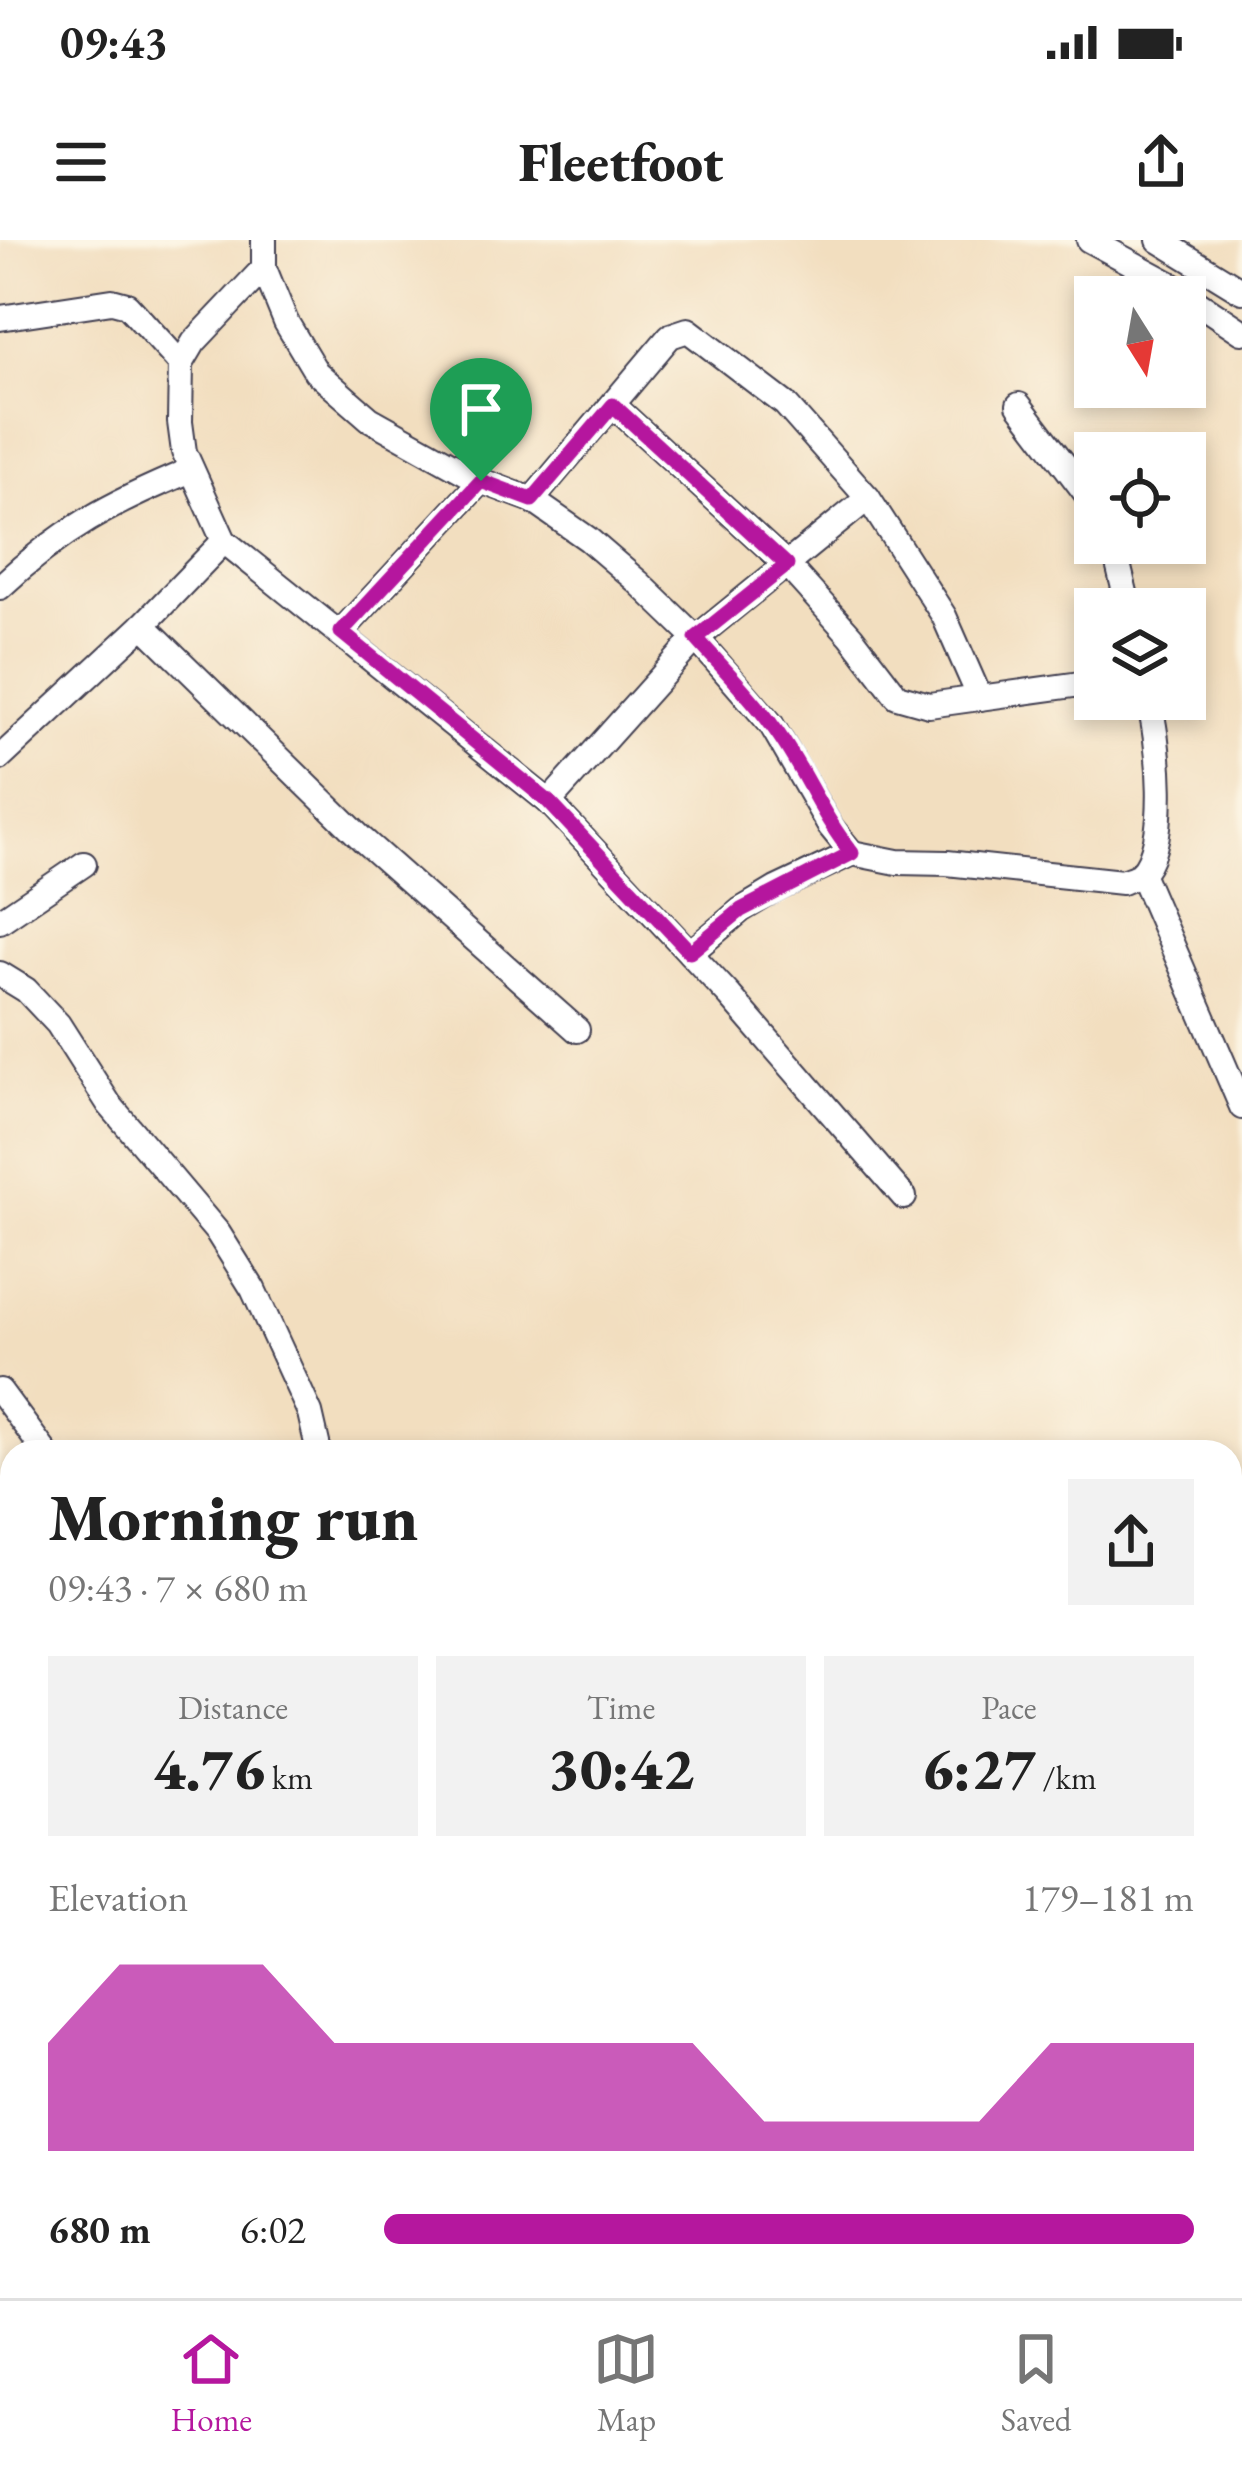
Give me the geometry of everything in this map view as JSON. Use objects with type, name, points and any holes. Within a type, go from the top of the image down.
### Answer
[{"type":"street","points":[[263,240],[264,268],[302,355],[316,372],[370,419],[481,481],[532,500],[589,539],[696,638],[771,724],[796,760],[829,825],[852,853]]},
{"type":"street","points":[[1089,240],[1167,282],[1242,332]]},
{"type":"street","points":[[1160,240],[1242,291]]},
{"type":"street","points":[[264,268],[194,342],[181,364],[180,422],[189,471],[224,541],[549,802],[690,952],[904,1197]]},
{"type":"street","points":[[0,318],[112,302],[127,305],[181,364]]},
{"type":"street","points":[[532,500],[670,336],[688,330],[785,404],[868,498],[944,616],[980,698]]},
{"type":"street","points":[[613,405],[787,565],[851,636],[896,696],[929,705],[1074,685]]},
{"type":"street","points":[[1019,405],[1074,477]]},
{"type":"street","points":[[0,587],[44,546],[91,516],[189,471]]},
{"type":"street","points":[[341,632],[481,481]]},
{"type":"street","points":[[549,802],[696,638],[868,498]]},
{"type":"street","points":[[0,758],[143,625],[224,541]]},
{"type":"street","points":[[143,625],[363,840],[577,1030]]},
{"type":"street","points":[[690,952],[741,910],[852,853],[897,862],[1122,882],[1141,873],[1155,843],[1159,800],[1154,720]]},
{"type":"street","points":[[0,921],[84,864]]},
{"type":"street","points":[[1141,873],[1242,1107]]},
{"type":"street","points":[[0,974],[26,990],[58,1024],[109,1104],[218,1233],[261,1307],[310,1413],[317,1440]]},
{"type":"street","points":[[0,1391],[36,1440]]},
{"type":"route","points":[[613,405],[787,565],[696,638],[771,724],[796,760],[829,825],[852,853],[741,910],[690,952],[549,802],[341,632],[481,481],[532,500],[613,405]]}]
